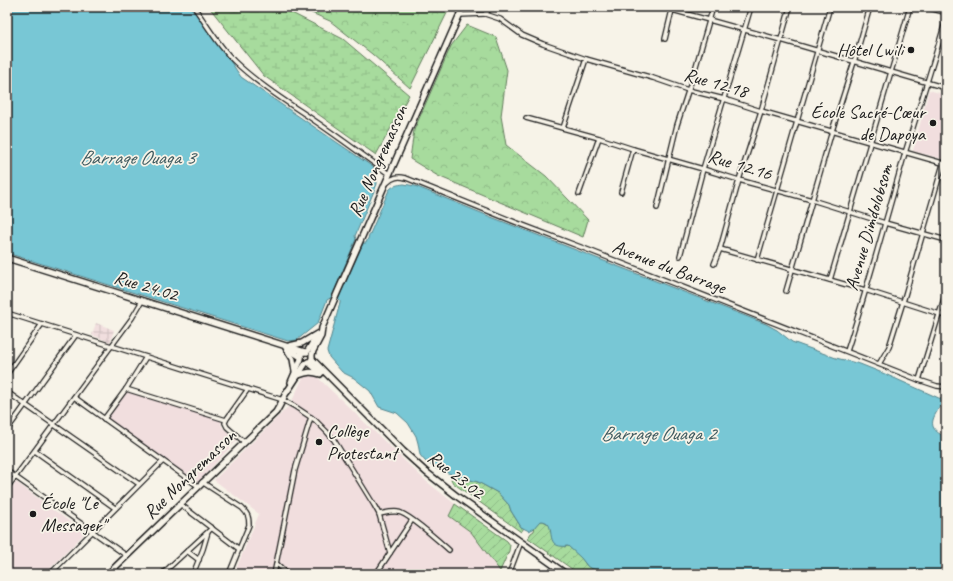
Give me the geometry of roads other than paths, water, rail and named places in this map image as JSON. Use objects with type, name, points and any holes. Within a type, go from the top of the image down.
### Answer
[{"type":"street","points":[[194,7],[233,60],[251,77],[389,174]]},
{"type":"street","name":"Rue Nongremasson","points":[[296,375],[309,360],[321,336],[322,328],[463,7]]},
{"type":"street","points":[[459,15],[485,14],[491,7]]},
{"type":"street","points":[[663,7],[946,88]]},
{"type":"street","points":[[657,208],[678,125],[713,7]]},
{"type":"street","points":[[680,256],[703,169],[751,7]]},
{"type":"street","points":[[714,264],[720,249],[739,180],[761,111],[790,7]]},
{"type":"street","points":[[757,260],[830,7]]},
{"type":"street","points":[[786,291],[832,131],[870,7]]},
{"type":"street","points":[[830,280],[910,7]]},
{"type":"street","points":[[926,7],[946,13]]},
{"type":"street","points":[[665,39],[672,10]]},
{"type":"street","name":"Rue 12.18","points":[[485,14],[500,19],[522,35],[586,59],[945,164]]},
{"type":"street","name":"Avenue Dimdolobsom","points":[[847,351],[946,19]]},
{"type":"street","points":[[563,128],[586,59]]},
{"type":"street","name":"Rue 12.16","points":[[526,118],[946,240]]},
{"type":"street","points":[[579,194],[599,138]]},
{"type":"street","points":[[621,192],[633,149]]},
{"type":"street","points":[[879,364],[889,347],[945,164]]},
{"type":"street","name":"Avenue du Barrage","points":[[384,185],[394,177],[406,178],[919,380],[937,386],[946,387]]},
{"type":"street","points":[[720,249],[866,290],[946,316]]},
{"type":"street","name":"Rue 24.02","points":[[7,258],[306,352]]},
{"type":"street","points":[[919,380],[946,292]]},
{"type":"street","points":[[7,488],[112,346],[142,301]]},
{"type":"street","points":[[7,313],[283,400],[294,406],[321,425],[334,440],[379,514],[390,553]]},
{"type":"street","points":[[7,374],[42,324]]},
{"type":"street","name":"Rue Nongremasson","points":[[306,352],[322,328]]},
{"type":"street","points":[[317,334],[302,343],[287,347],[293,359],[296,375],[311,372],[326,377]]},
{"type":"street","points":[[7,430],[76,335]]},
{"type":"street","name":"Rue 24.02","points":[[287,347],[301,358]]},
{"type":"street","points":[[306,352],[310,353],[309,360],[303,362],[301,354],[306,352]]},
{"type":"street","points":[[104,419],[126,389],[146,356]]},
{"type":"street","name":"Rue Nongremasson","points":[[108,574],[276,412],[296,375],[301,358]]},
{"type":"street","name":"Rue 23.02","points":[[309,360],[326,377],[339,387]]},
{"type":"street","name":"Rue 23.02","points":[[309,360],[339,387],[426,472],[458,497],[566,574]]},
{"type":"street","points":[[126,389],[226,420]]},
{"type":"street","points":[[244,442],[227,427],[225,423],[248,389]]},
{"type":"street","points":[[7,392],[140,484]]},
{"type":"street","points":[[74,397],[163,461],[242,508],[247,514],[249,525],[229,574]]},
{"type":"street","points":[[274,574],[295,470],[311,417]]},
{"type":"street","points":[[35,450],[115,508]]},
{"type":"street","points":[[50,574],[163,461]]},
{"type":"street","points":[[7,471],[127,556]]},
{"type":"street","points":[[180,504],[239,549]]},
{"type":"street","points":[[379,514],[402,513],[449,550]]},
{"type":"street","points":[[376,574],[412,520]]},
{"type":"street","points":[[162,574],[212,528]]},
{"type":"street","points":[[193,574],[204,549],[208,532]]},
{"type":"street","points":[[509,574],[521,542]]},
{"type":"street","points":[[187,551],[199,560]]},
{"type":"street","points":[[276,564],[288,574]]},
{"type":"water","name":"Barrage Ouaga 3","points":[[7,7],[194,7],[241,77],[376,169],[377,184],[355,236],[356,239],[332,297],[327,300],[318,323],[297,340],[288,341],[7,253]]},
{"type":"water","name":"Barrage Ouaga 2","points":[[404,184],[415,186],[766,324],[777,330],[792,342],[836,358],[860,364],[941,399],[943,403],[936,413],[933,425],[936,431],[946,438],[946,574],[608,574],[604,570],[596,570],[588,567],[568,546],[560,546],[555,544],[552,540],[549,525],[546,522],[540,521],[533,529],[529,531],[521,527],[509,505],[498,493],[478,482],[437,469],[425,461],[420,455],[416,436],[408,423],[397,413],[379,407],[370,391],[354,378],[342,372],[329,357],[327,351],[340,303],[338,299],[363,243],[366,243],[389,190],[392,187]]},
{"type":"place","name":"Hôtel Lwili","points":[[911,50]]},
{"type":"place","name":"École Sacré-Cœur de Dapoya","points":[[933,123]]},
{"type":"place","name":"Collège Protestant","points":[[319,442]]},
{"type":"place","name":"École \"Le Messager\"","points":[[33,514]]}]
